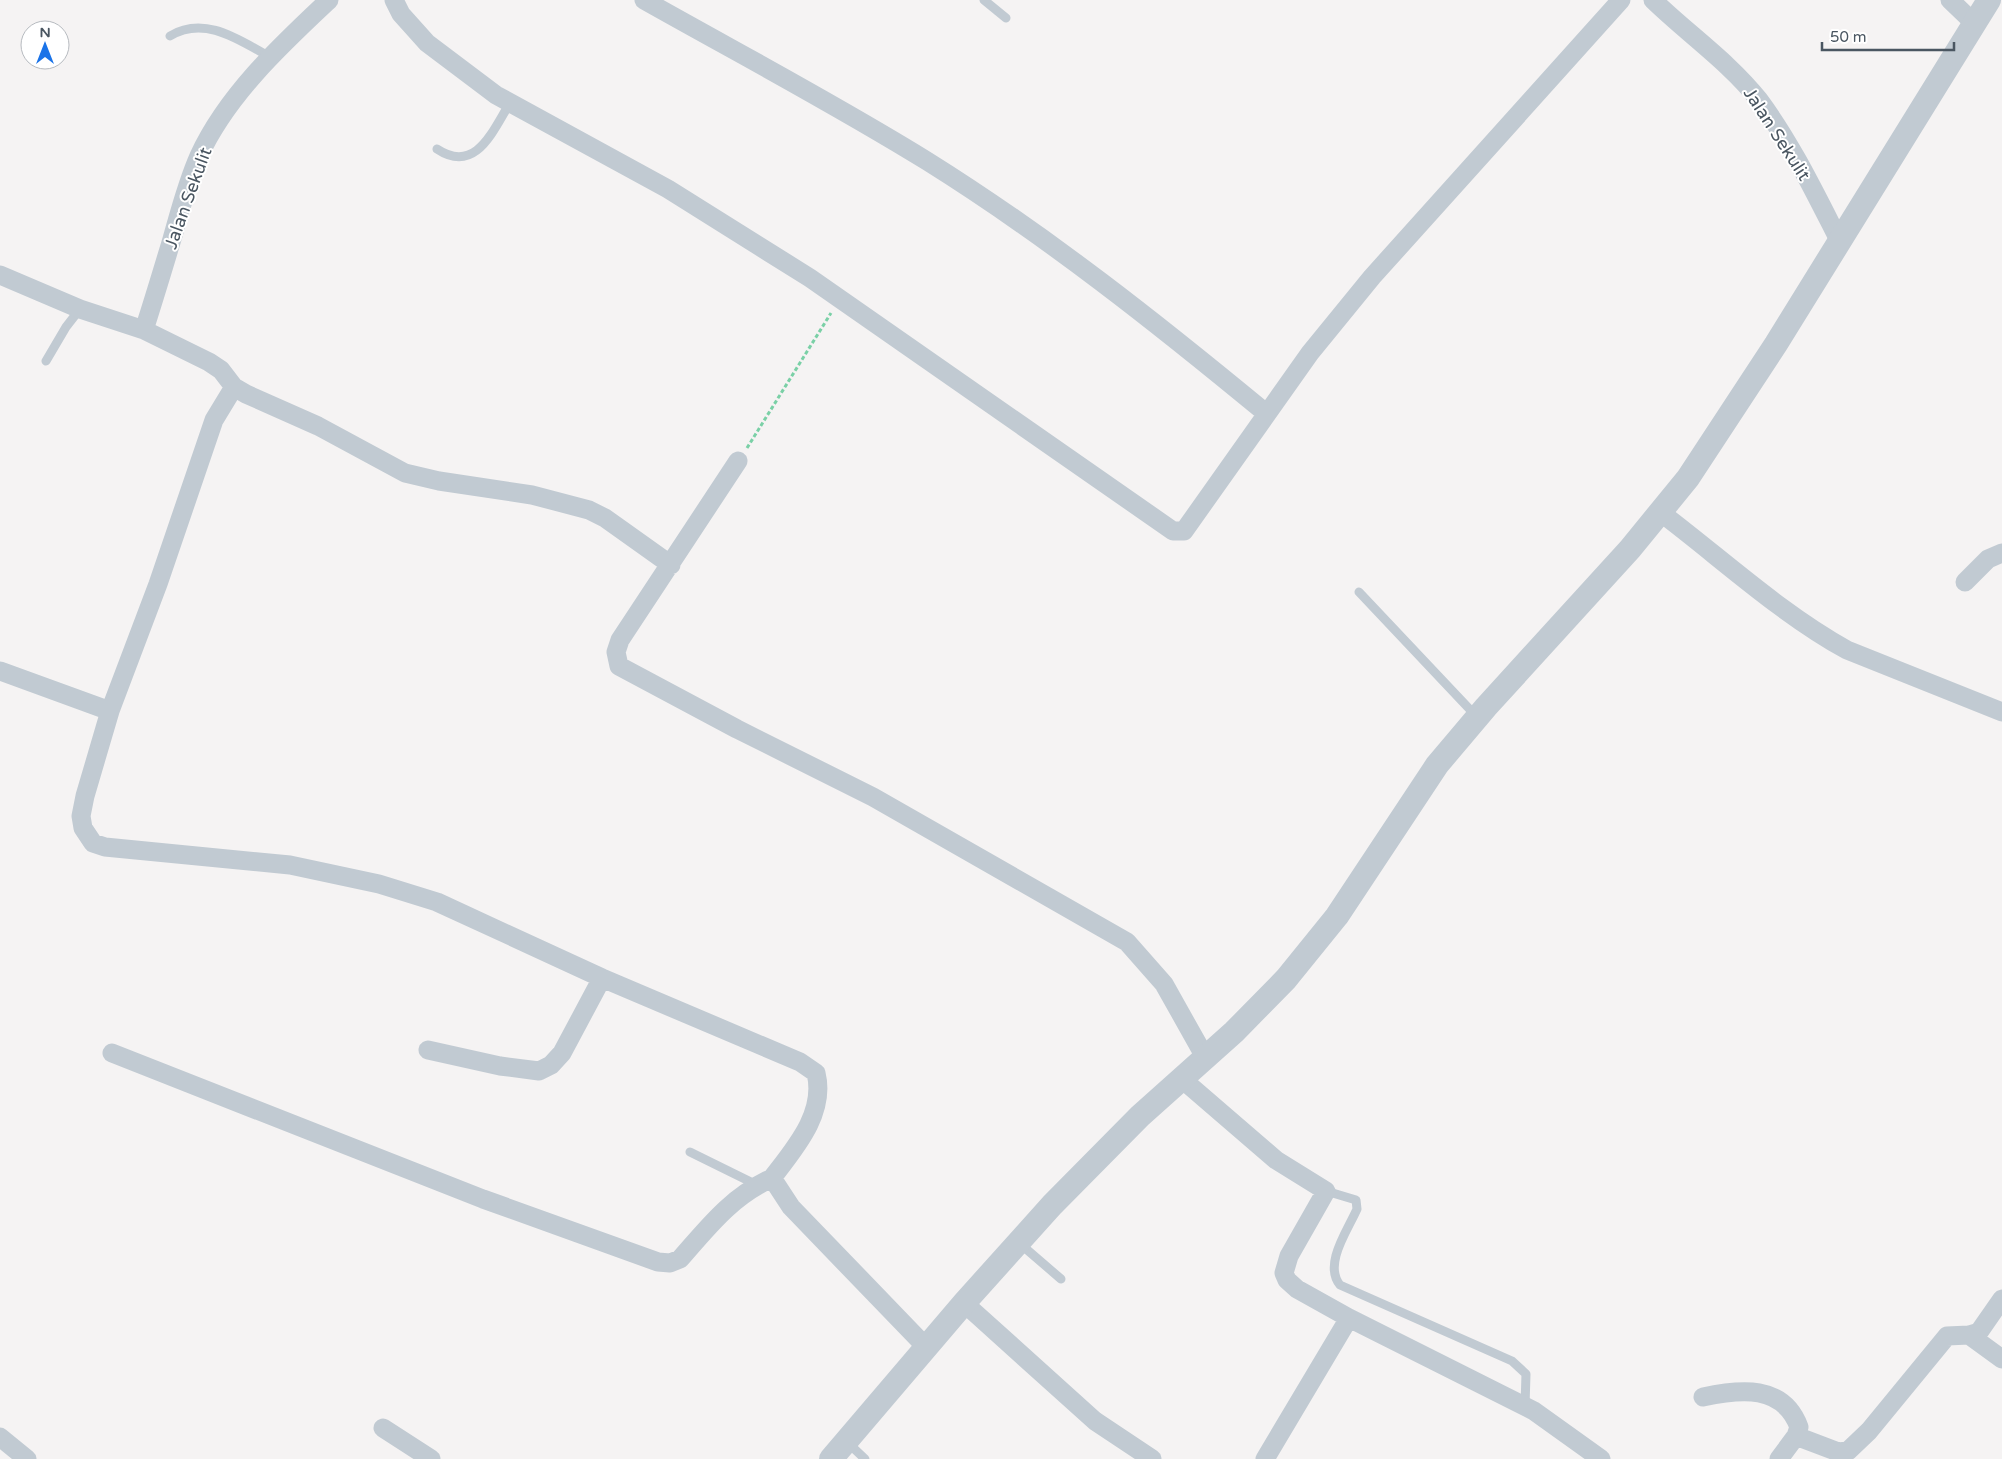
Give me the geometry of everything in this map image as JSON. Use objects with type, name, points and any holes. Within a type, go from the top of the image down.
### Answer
[{"type":"street","name":"Jalan Sekulit","points":[[144,330],[185,196],[200,156],[228,108],[270,57],[329,0]]},
{"type":"street","points":[[394,0],[402,14],[427,43],[443,57],[510,103],[668,188],[810,278],[1173,531],[1184,531],[1322,337],[1378,270],[1621,0]]},
{"type":"street","points":[[644,0],[820,99],[959,182],[1077,263],[1153,320],[1267,414]]},
{"type":"street","name":"Jalan Sekulit","points":[[1653,0],[1727,66],[1759,100],[1786,142],[1839,240]]},
{"type":"street","points":[[1950,0],[1975,24]]},
{"type":"street","points":[[839,1450],[1018,1242],[1094,1162],[1257,1009],[1312,948],[1337,916],[1422,784],[1477,718],[1660,512],[1712,442],[1776,344],[1990,0]]},
{"type":"street","points":[[0,275],[80,309],[144,330],[209,362],[221,370],[234,387],[318,426],[405,473],[439,481],[532,495],[589,510],[605,518],[671,565]]},
{"type":"street","points":[[112,1053],[483,1199],[658,1262],[670,1263],[680,1260],[728,1204],[765,1181],[800,1139],[814,1115],[819,1084],[816,1073],[779,1052],[602,978],[437,902],[379,884],[290,865],[127,851],[93,843],[83,828],[81,816],[98,748],[158,584],[214,420],[234,387]]},
{"type":"street","points":[[738,461],[620,640],[616,652],[619,666],[737,729],[873,797],[1127,942],[1164,984],[1205,1057]]},
{"type":"street","points":[[1660,512],[1784,608],[1847,650],[2002,712]]},
{"type":"street","points":[[1965,582],[1988,559],[2002,553]]},
{"type":"street","points":[[0,671],[110,711]]},
{"type":"street","points":[[428,1050],[500,1066],[539,1071],[551,1065],[562,1053],[602,978]]},
{"type":"street","points":[[1182,1079],[1276,1160],[1326,1191],[1289,1256],[1284,1273],[1287,1280],[1297,1289],[1349,1318],[1525,1406],[1557,1425],[1601,1459]]},
{"type":"street","points":[[765,1181],[927,1348]]},
{"type":"street","points":[[1796,1436],[1838,1452],[1848,1451],[1869,1430],[1946,1336],[1969,1335],[1979,1332],[2002,1299]]},
{"type":"street","points":[[964,1303],[1094,1422],[1152,1459]]},
{"type":"street","points":[[1265,1459],[1349,1318]]},
{"type":"street","points":[[1969,1335],[2002,1359]]},
{"type":"street","points":[[1703,1397],[1734,1390],[1756,1392],[1770,1396],[1795,1415],[1799,1427],[1796,1436],[1779,1459]]},
{"type":"street","points":[[383,1428],[432,1459]]},
{"type":"street","points":[[0,1437],[26,1459]]},
{"type":"lane","points":[[984,0],[1006,18]]},
{"type":"lane","points":[[170,36],[188,28],[209,28],[225,32],[270,57]]},
{"type":"lane","points":[[437,149],[445,155],[458,157],[470,156],[480,150],[510,103]]},
{"type":"lane","points":[[46,361],[72,317],[80,309]]},
{"type":"lane","points":[[1359,592],[1477,718]]},
{"type":"lane","points":[[690,1152],[765,1181]]},
{"type":"lane","points":[[1326,1191],[1356,1200],[1357,1209],[1333,1266],[1334,1278],[1340,1285],[1512,1361],[1526,1374],[1525,1406]]},
{"type":"lane","points":[[1018,1242],[1062,1279]]},
{"type":"lane","points":[[839,1450],[865,1459]]},
{"type":"path","points":[[738,461],[839,300]]}]
